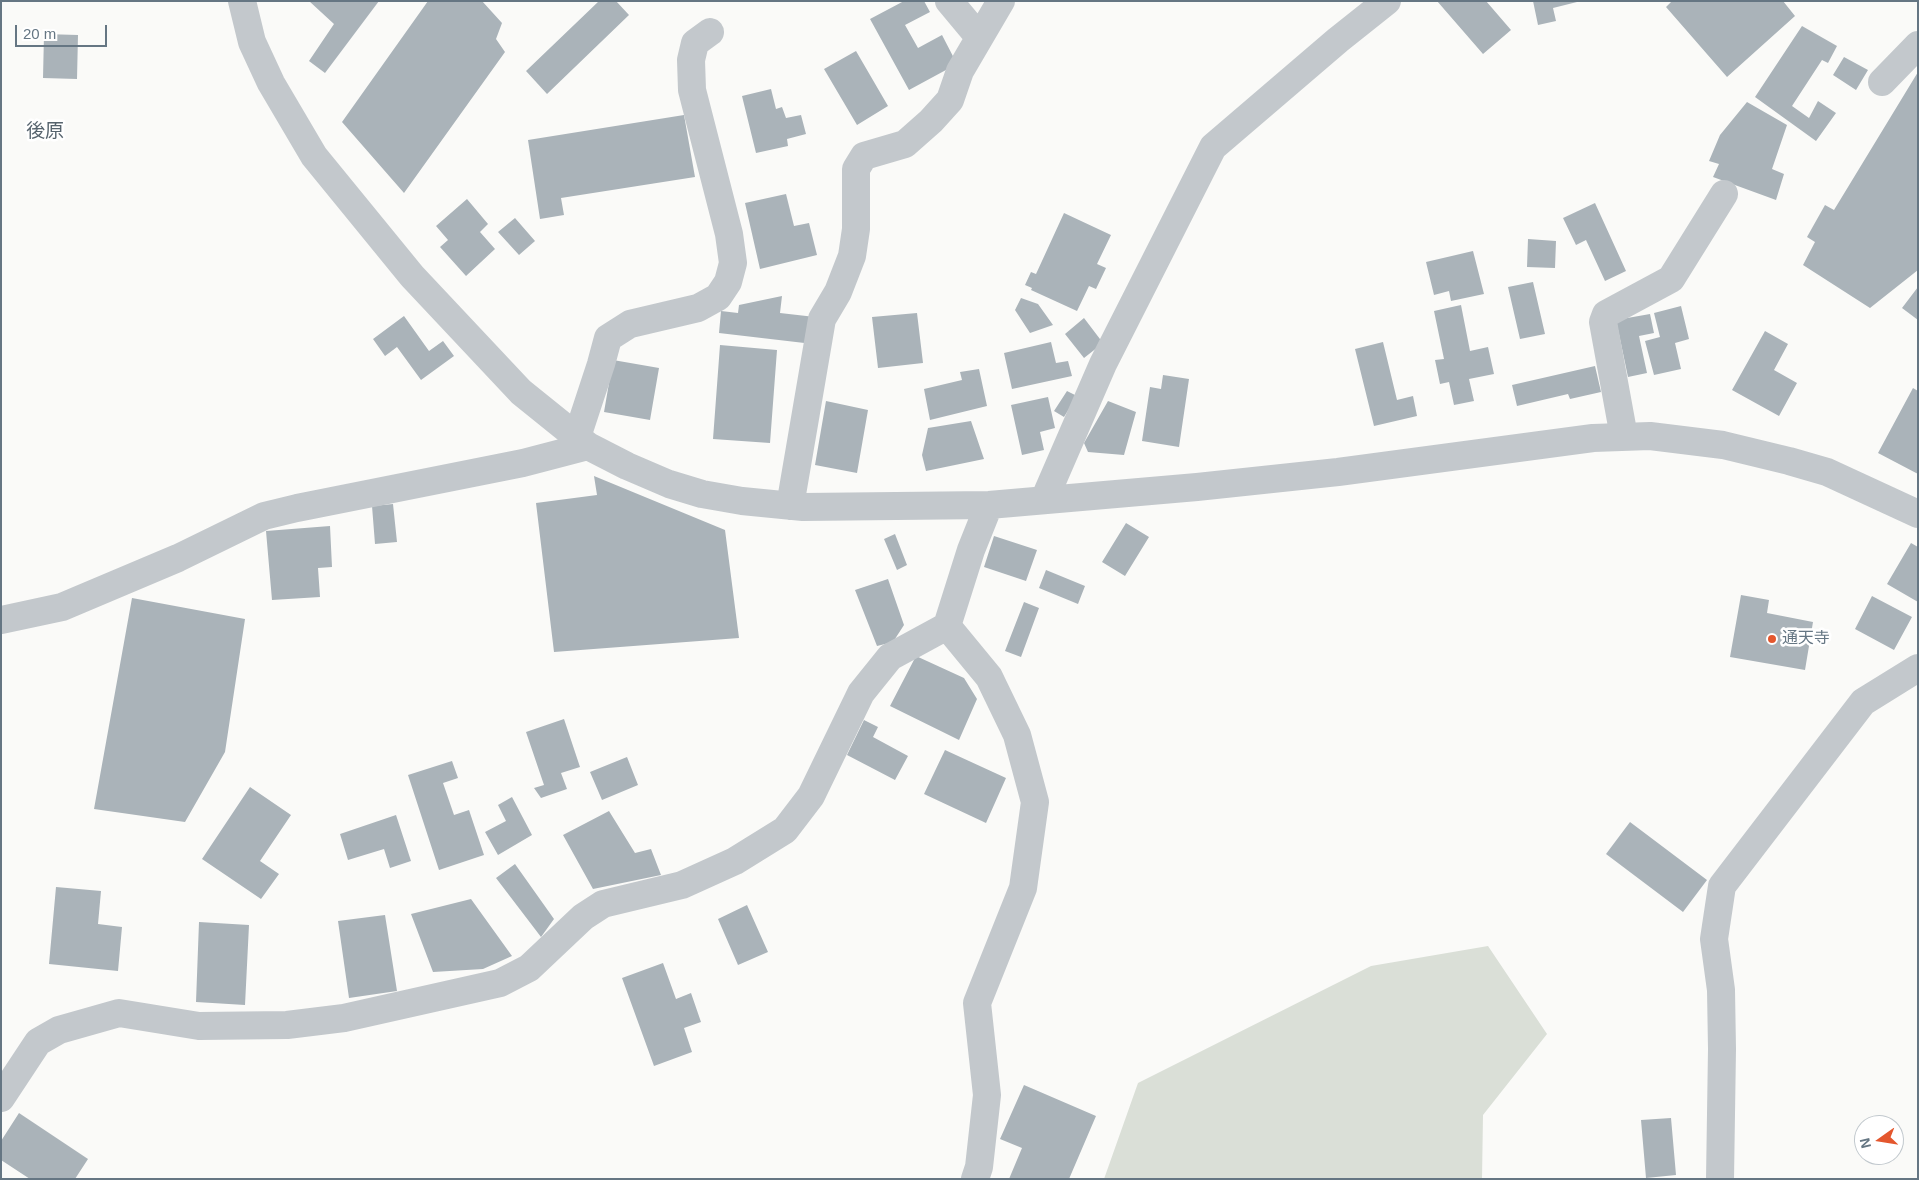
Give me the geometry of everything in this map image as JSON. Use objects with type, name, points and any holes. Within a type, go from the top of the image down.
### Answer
[{"type":"street","points":[[242,1],[252,42],[271,83],[314,156],[412,276],[522,392],[582,441],[628,466],[669,484],[702,494],[742,501],[803,507],[989,504],[1291,477],[1584,439],[1650,436],[1723,446],[1790,461],[1827,472],[1918,514]]},
{"type":"street","points":[[949,1],[979,37]]},
{"type":"street","points":[[790,506],[822,319],[838,292],[852,256],[856,229],[856,168],[864,156],[905,144],[932,121],[950,100],[960,71],[1001,1]]},
{"type":"street","points":[[1044,500],[1103,364],[1213,147],[1387,1]]},
{"type":"street","points":[[582,441],[608,338],[630,324],[698,308],[718,297],[728,282],[733,263],[729,234],[692,90],[691,60],[695,43],[710,32]]},
{"type":"street","points":[[1882,82],[1918,44]]},
{"type":"street","points":[[1624,437],[1603,322],[1606,314],[1671,279],[1724,194]]},
{"type":"street","points":[[1,620],[62,607],[178,558],[264,516],[523,463],[582,441]]},
{"type":"street","points":[[1,1098],[38,1042],[59,1030],[119,1013],[200,1026],[287,1025],[344,1018],[500,983],[528,968],[583,917],[603,904],[682,885],[735,861],[785,830],[811,796],[861,693],[890,657],[947,626],[989,504]]},
{"type":"street","points":[[947,626],[989,677],[1017,735],[1035,802],[1023,888],[977,1004],[987,1095],[976,1179]]},
{"type":"street","points":[[1720,1179],[1721,990],[1714,939],[1722,886],[1863,702],[1918,668]]},
{"type":"shaded area","points":[[1488,946],[1547,1034],[1483,1115],[1482,1179],[1104,1179],[1138,1083],[1371,966]]},
{"type":"building","points":[[309,1],[379,1],[325,73],[309,61],[334,24]]},
{"type":"building","points":[[428,1],[482,1],[502,23],[496,39],[505,52],[404,193],[342,122]]},
{"type":"building","points":[[599,1],[616,1],[629,15],[547,94],[526,71]]},
{"type":"building","points":[[904,1],[924,1],[930,12],[905,25],[918,48],[942,35],[957,64],[909,90],[870,19]]},
{"type":"building","points":[[1437,1],[1486,1],[1511,30],[1483,54]]},
{"type":"building","points":[[1533,1],[1577,2],[1553,8],[1556,21],[1538,25]]},
{"type":"building","points":[[1672,1],[1783,1],[1795,16],[1727,77],[1666,7]]},
{"type":"building","points":[[1802,26],[1837,46],[1828,63],[1822,60],[1792,106],[1809,118],[1818,101],[1836,113],[1816,141],[1755,97]]},
{"type":"building","points":[[44,34],[78,35],[77,79],[43,78]]},
{"type":"building","points":[[856,51],[888,106],[857,125],[824,69]]},
{"type":"building","points":[[1844,57],[1868,70],[1856,90],[1833,75]]},
{"type":"building","points":[[1918,72],[1918,270],[1870,308],[1803,265],[1815,242],[1807,237],[1825,205],[1834,210]]},
{"type":"building","points":[[771,89],[776,109],[782,107],[786,118],[801,115],[806,134],[787,139],[788,146],[756,153],[742,96]]},
{"type":"building","points":[[1747,102],[1787,125],[1772,169],[1784,174],[1776,200],[1713,177],[1719,164],[1709,161],[1720,135]]},
{"type":"building","points":[[684,115],[695,177],[561,198],[564,215],[540,219],[528,140]]},
{"type":"building","points":[[786,194],[794,226],[809,223],[817,255],[760,269],[745,203]]},
{"type":"building","points":[[467,199],[488,224],[480,232],[495,249],[466,276],[440,247],[448,240],[436,226]]},
{"type":"building","points":[[1595,203],[1626,271],[1605,281],[1586,240],[1576,245],[1563,218]]},
{"type":"building","points":[[1064,213],[1111,235],[1097,264],[1106,268],[1096,289],[1089,286],[1077,311],[1031,290],[1032,288],[1025,285],[1031,272],[1036,274]]},
{"type":"building","points":[[515,218],[535,241],[519,255],[498,232]]},
{"type":"building","points":[[1528,239],[1556,241],[1555,268],[1527,267]]},
{"type":"building","points":[[1473,251],[1484,294],[1451,301],[1449,291],[1434,295],[1426,262]]},
{"type":"building","points":[[1533,282],[1545,334],[1520,339],[1508,287]]},
{"type":"building","points":[[1918,287],[1918,320],[1902,308]]},
{"type":"building","points":[[782,296],[780,313],[815,317],[813,344],[719,333],[721,311],[738,313],[739,305]]},
{"type":"building","points":[[1021,298],[1038,304],[1053,325],[1030,333],[1015,310]]},
{"type":"building","points":[[1461,305],[1470,351],[1488,347],[1494,374],[1469,379],[1474,401],[1454,405],[1449,382],[1440,384],[1435,360],[1444,359],[1434,311]]},
{"type":"building","points":[[1681,306],[1689,339],[1675,343],[1681,369],[1654,375],[1645,341],[1660,337],[1654,313]]},
{"type":"building","points":[[917,313],[923,363],[878,368],[872,317]]},
{"type":"building","points":[[1650,314],[1654,333],[1639,336],[1647,373],[1628,377],[1616,320]]},
{"type":"building","points":[[404,316],[429,351],[443,341],[454,356],[421,380],[397,347],[385,356],[373,339]]},
{"type":"building","points":[[1084,318],[1103,343],[1084,358],[1065,334]]},
{"type":"building","points":[[1765,331],[1788,344],[1774,370],[1797,383],[1779,416],[1732,390]]},
{"type":"building","points":[[1051,342],[1056,363],[1068,361],[1072,376],[1012,389],[1004,353]]},
{"type":"building","points":[[1383,342],[1397,400],[1413,396],[1417,416],[1374,426],[1355,349]]},
{"type":"building","points":[[720,345],[777,350],[770,443],[713,439]]},
{"type":"building","points":[[613,360],[659,368],[650,420],[604,412]]},
{"type":"building","points":[[1595,366],[1601,392],[1570,399],[1568,394],[1517,406],[1512,385]]},
{"type":"building","points":[[979,369],[987,406],[930,420],[924,389],[962,380],[960,372]]},
{"type":"building","points":[[1163,375],[1189,379],[1179,447],[1142,441],[1150,387],[1161,389]]},
{"type":"building","points":[[1913,388],[1918,391],[1918,474],[1878,453]]},
{"type":"building","points":[[1067,391],[1077,396],[1064,417],[1054,411]]},
{"type":"building","points":[[1048,397],[1055,428],[1040,432],[1044,450],[1022,455],[1011,405]]},
{"type":"building","points":[[826,401],[868,410],[857,473],[815,465]]},
{"type":"building","points":[[1108,401],[1136,412],[1124,455],[1088,452],[1084,443]]},
{"type":"building","points":[[971,421],[984,459],[926,471],[922,455],[928,428]]},
{"type":"building","points":[[594,476],[725,530],[739,638],[554,652],[536,503],[597,495]]},
{"type":"building","points":[[393,504],[397,542],[375,544],[372,506]]},
{"type":"building","points":[[1126,523],[1149,537],[1125,576],[1102,562]]},
{"type":"building","points":[[330,526],[332,567],[318,568],[320,597],[272,600],[266,531]]},
{"type":"building","points":[[895,534],[907,565],[897,570],[884,539]]},
{"type":"building","points":[[994,536],[1037,550],[1026,581],[984,567]]},
{"type":"building","points":[[1911,543],[1918,547],[1918,602],[1887,584]]},
{"type":"building","points":[[1046,570],[1085,586],[1078,604],[1039,588]]},
{"type":"building","points":[[888,579],[904,625],[893,642],[877,646],[855,590]]},
{"type":"building","name":"通天寺","points":[[1741,595],[1769,600],[1767,613],[1813,622],[1805,670],[1730,657]]},
{"type":"building","points":[[1872,596],[1912,617],[1894,650],[1855,629]]},
{"type":"building","points":[[132,598],[245,619],[225,752],[185,822],[94,809]]},
{"type":"building","points":[[1024,602],[1039,608],[1021,657],[1005,651]]},
{"type":"building","points":[[916,656],[964,678],[977,699],[959,740],[890,706]]},
{"type":"building","points":[[564,719],[580,767],[561,773],[567,789],[541,798],[534,788],[544,785],[526,732]]},
{"type":"building","points":[[864,720],[878,727],[873,737],[908,756],[895,780],[847,755]]},
{"type":"building","points":[[945,750],[1006,778],[986,823],[924,794]]},
{"type":"building","points":[[627,757],[638,785],[602,800],[590,772]]},
{"type":"building","points":[[452,761],[458,778],[443,783],[454,815],[469,810],[484,855],[439,870],[408,775]]},
{"type":"building","points":[[250,787],[291,815],[260,861],[279,874],[261,899],[202,859]]},
{"type":"building","points":[[512,797],[532,835],[498,855],[485,832],[506,821],[498,805]]},
{"type":"building","points":[[609,811],[635,853],[651,849],[661,875],[593,889],[563,835]]},
{"type":"building","points":[[396,815],[411,861],[390,868],[384,849],[348,860],[340,834]]},
{"type":"building","points":[[1630,822],[1707,880],[1683,912],[1606,854]]},
{"type":"building","points":[[515,864],[554,919],[541,937],[496,878]]},
{"type":"building","points":[[56,887],[101,891],[98,924],[122,927],[118,971],[49,964]]},
{"type":"building","points":[[471,899],[512,956],[483,969],[433,972],[411,914]]},
{"type":"building","points":[[747,905],[768,952],[738,965],[718,919]]},
{"type":"building","points":[[385,915],[397,991],[349,998],[338,921]]},
{"type":"building","points":[[199,922],[249,925],[245,1005],[196,1002]]},
{"type":"building","points":[[663,963],[676,999],[691,993],[701,1022],[684,1028],[692,1052],[654,1066],[622,978]]},
{"type":"building","points":[[1024,1085],[1096,1116],[1069,1179],[1009,1179],[1022,1148],[1000,1139]]},
{"type":"building","points":[[19,1113],[88,1159],[75,1179],[30,1179],[1,1160],[1,1141]]},
{"type":"building","points":[[1671,1118],[1676,1175],[1646,1178],[1641,1120]]},
{"type":"place","name":"通天寺","points":[[1772,639]]},
{"type":"district","name":"後原","points":[[45,132]]}]
